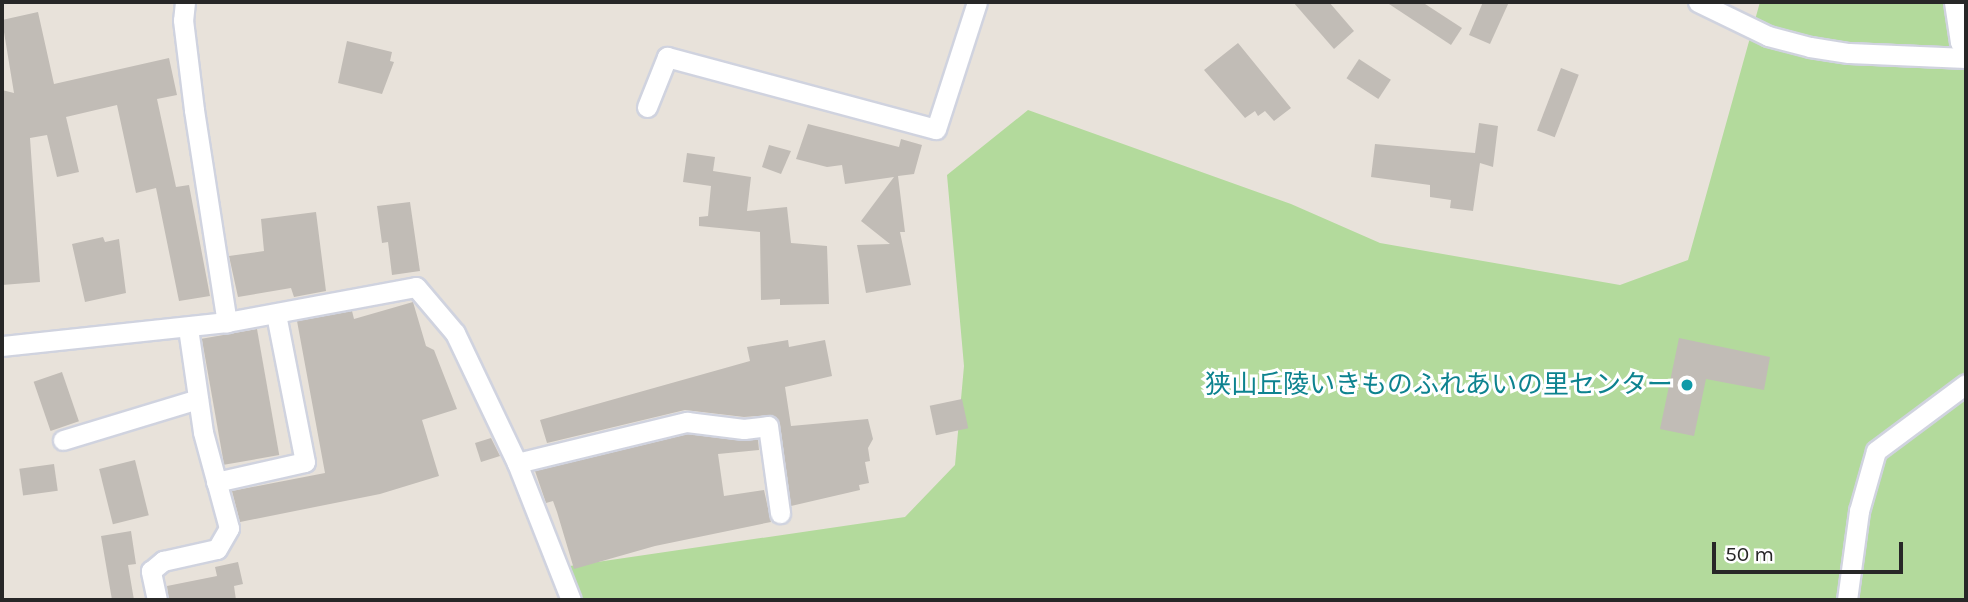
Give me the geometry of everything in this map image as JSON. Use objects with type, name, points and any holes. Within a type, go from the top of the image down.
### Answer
[{"type":"street","points":[[185,2],[183,20],[194,110],[227,322]]},
{"type":"street","points":[[647,107],[667,57],[936,129],[976,2]]},
{"type":"street","points":[[1698,2],[1768,36],[1810,47],[1966,58]]},
{"type":"street","points":[[1954,2],[1960,42],[1966,46]]},
{"type":"street","points":[[2,346],[188,328],[416,287],[455,333],[517,463],[571,600]]},
{"type":"street","points":[[216,482],[305,462],[276,314]]},
{"type":"street","points":[[157,600],[151,571],[163,561],[216,549],[229,528],[198,399],[188,328]]},
{"type":"street","points":[[1847,600],[1859,511],[1876,451],[1966,384]]},
{"type":"street","points":[[63,440],[198,399]]},
{"type":"street","points":[[517,463],[687,422],[744,429],[768,426],[780,513]]},
{"type":"green space","points":[[1760,2],[1966,2],[1966,600],[579,600],[563,567],[905,517],[955,465],[964,366],[947,175],[1028,110],[1291,204],[1380,243],[1620,285],[1688,260]]},
{"type":"building","points":[[1293,2],[1329,2],[1354,31],[1334,49]]},
{"type":"building","points":[[1386,2],[1422,2],[1462,28],[1451,45]]},
{"type":"building","points":[[1483,2],[1509,2],[1490,44],[1469,35]]},
{"type":"building","points":[[38,12],[54,84],[169,58],[177,95],[157,99],[176,187],[189,185],[210,296],[179,301],[156,188],[136,193],[117,105],[66,117],[79,172],[57,177],[47,135],[30,138],[40,282],[2,285],[2,90],[14,93],[2,20]]},
{"type":"building","points":[[347,41],[392,52],[390,61],[394,62],[382,94],[338,83]]},
{"type":"building","points":[[1238,43],[1291,108],[1274,121],[1265,111],[1258,116],[1255,111],[1245,118],[1204,70]]},
{"type":"building","points":[[1359,59],[1391,80],[1378,99],[1346,78]]},
{"type":"building","points":[[1561,68],[1579,75],[1555,137],[1537,131]]},
{"type":"building","points":[[1479,123],[1498,126],[1493,167],[1480,163],[1473,211],[1450,208],[1451,200],[1430,197],[1430,185],[1371,177],[1375,144],[1475,153]]},
{"type":"building","points":[[808,124],[899,147],[901,139],[922,145],[914,174],[898,176],[905,232],[900,232],[911,285],[866,293],[857,245],[890,244],[861,221],[894,177],[845,184],[842,165],[827,167],[796,159]]},
{"type":"building","points":[[769,145],[791,151],[781,174],[762,167]]},
{"type":"building","points":[[687,153],[715,157],[713,171],[751,177],[747,211],[787,207],[791,243],[827,246],[829,304],[780,305],[780,299],[761,300],[760,232],[699,226],[699,217],[708,216],[711,186],[683,182]]},
{"type":"building","points":[[410,202],[420,271],[392,275],[388,242],[382,243],[377,206]]},
{"type":"building","points":[[316,212],[326,291],[294,297],[291,288],[238,297],[229,256],[264,251],[261,219]]},
{"type":"building","points":[[103,237],[105,242],[119,239],[126,293],[85,302],[72,244]]},
{"type":"building","points":[[413,302],[426,346],[434,350],[457,409],[422,420],[439,476],[380,494],[240,522],[232,491],[325,473],[297,321],[352,311],[354,319]]},
{"type":"building","points":[[257,329],[279,455],[224,465],[202,339]]},
{"type":"building","name":"狭山丘陵いきものふれあいの里センター","points":[[1679,338],[1770,357],[1764,390],[1706,379],[1694,436],[1660,429]]},
{"type":"building","points":[[788,340],[789,347],[825,340],[832,376],[785,387],[791,426],[868,419],[873,439],[868,448],[870,461],[865,462],[869,483],[859,485],[860,490],[791,506],[780,424],[772,415],[744,417],[685,410],[547,443],[540,420],[750,361],[747,347]]},
{"type":"building","points":[[62,372],[79,421],[51,431],[34,382]]},
{"type":"building","points":[[962,399],[968,428],[936,435],[930,406]]},
{"type":"building","points":[[688,434],[758,440],[759,450],[718,454],[724,496],[764,490],[771,522],[655,546],[574,569],[553,501],[546,503],[535,471]]},
{"type":"building","points":[[491,438],[500,456],[481,462],[475,443]]},
{"type":"building","points":[[135,460],[149,515],[113,524],[99,469]]},
{"type":"building","points":[[54,464],[58,491],[23,496],[19,469]]},
{"type":"building","points":[[131,531],[136,564],[128,565],[134,600],[112,600],[101,536]]},
{"type":"building","points":[[238,562],[243,584],[234,586],[236,600],[169,600],[167,586],[217,576],[215,567]]},
{"type":"place","name":"狭山丘陵いきものふれあいの里センター","points":[[1687,385]]}]
